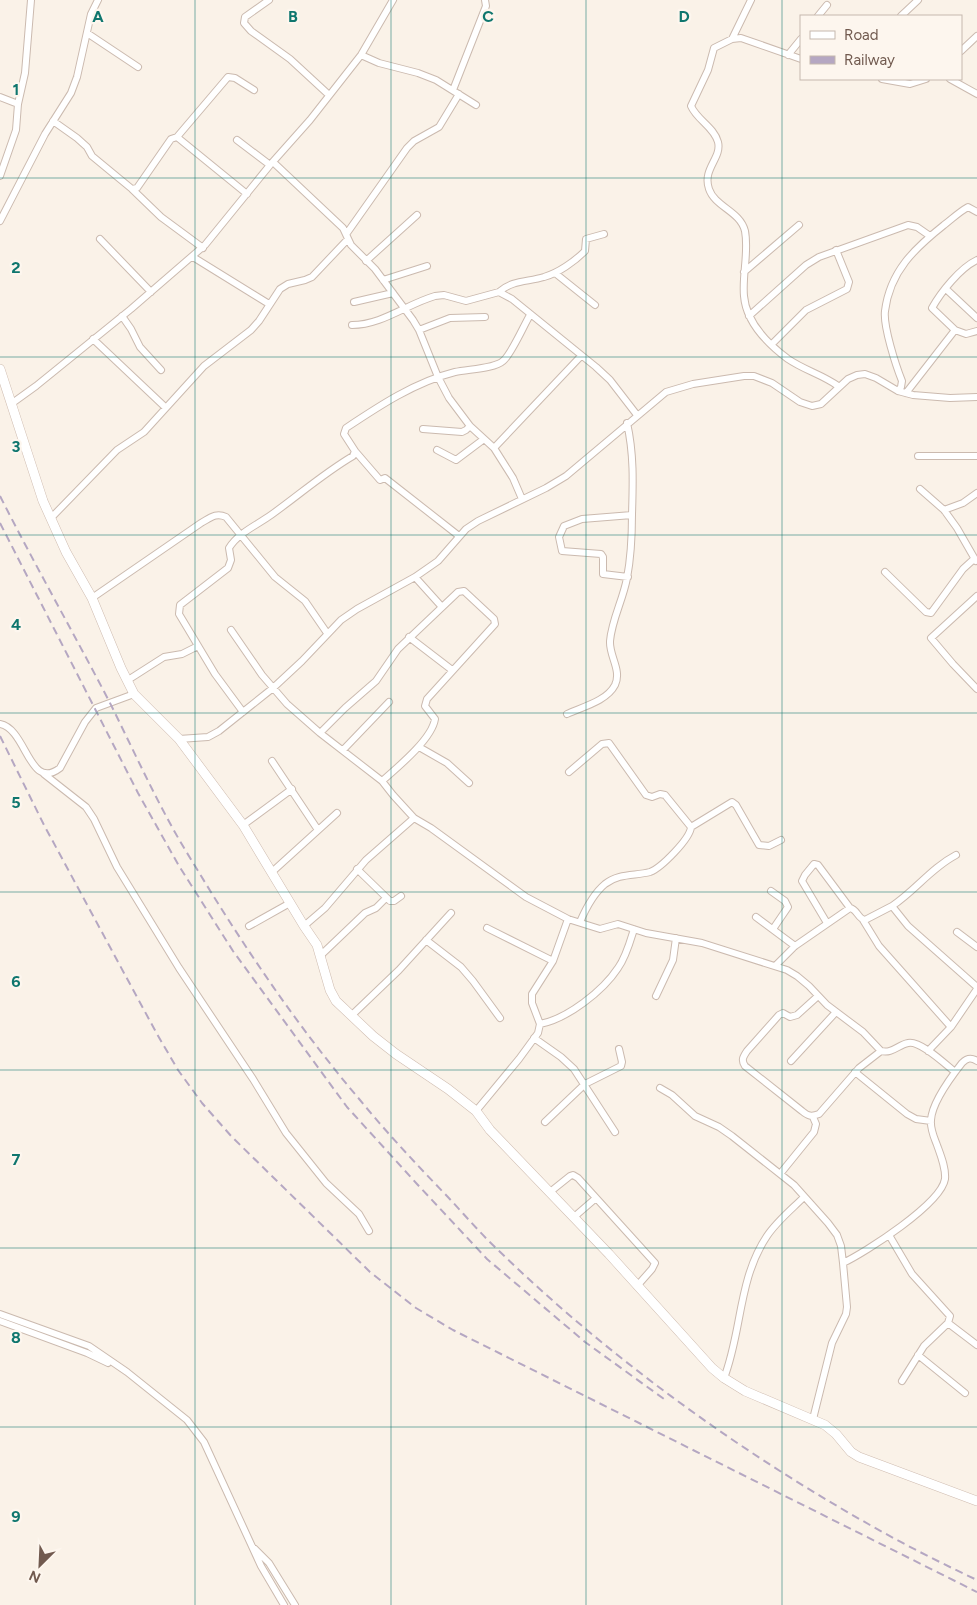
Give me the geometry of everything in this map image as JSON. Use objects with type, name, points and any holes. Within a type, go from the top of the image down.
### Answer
[{"type":"main road","points":[[0,368],[43,501],[66,552],[92,598],[134,694],[179,739],[243,825],[317,945],[330,990],[336,1000],[396,1054],[448,1089],[476,1111],[490,1130],[638,1286],[694,1350],[724,1378],[763,1400],[825,1425],[836,1434],[851,1452],[859,1457],[977,1501]]},
{"type":"street","points":[[0,176],[15,137],[18,104],[25,73],[31,0]]},
{"type":"street","points":[[0,221],[74,85],[91,14],[98,0]]},
{"type":"street","points":[[269,0],[245,17],[244,23],[251,31],[290,59],[329,96]]},
{"type":"street","points":[[11,404],[94,339],[202,248],[329,96],[360,55],[393,0]]},
{"type":"street","points":[[50,518],[117,450],[129,440],[144,432],[204,366],[251,330],[280,289],[288,284],[312,277],[347,236],[407,148],[414,141],[439,127],[456,92],[486,6],[485,0]]},
{"type":"street","points":[[732,39],[751,0]]},
{"type":"street","points":[[903,15],[918,0]]},
{"type":"street","points":[[819,15],[827,5]]},
{"type":"street","points":[[86,33],[138,67]]},
{"type":"street","points":[[962,50],[977,36]]},
{"type":"street","points":[[800,59],[776,52],[750,40],[732,39],[714,48],[708,70],[691,106],[718,143],[718,149],[706,180],[709,191],[717,202],[741,221],[745,231],[743,294],[749,316],[761,334],[789,360],[838,386]]},
{"type":"street","points":[[788,55],[800,40]]},
{"type":"street","points":[[360,55],[378,63],[418,73],[436,80],[476,106]]},
{"type":"street","points":[[132,189],[138,188],[171,139],[177,137],[228,77],[235,78],[254,90]]},
{"type":"street","points":[[888,80],[910,84],[923,80]]},
{"type":"street","points":[[952,80],[977,94]]},
{"type":"street","points":[[0,97],[18,104]]},
{"type":"street","points":[[53,121],[77,138],[92,156],[132,189],[161,217],[202,248]]},
{"type":"street","points":[[177,137],[247,194]]},
{"type":"street","points":[[236,140],[272,164],[337,221],[351,245],[383,280],[419,330],[438,377],[449,398],[470,426],[494,448],[513,478],[522,499]]},
{"type":"street","points":[[898,391],[902,387],[902,381],[885,322],[885,311],[896,276],[912,252],[930,236],[968,207],[977,212]]},
{"type":"street","points":[[366,261],[417,215]]},
{"type":"street","points":[[744,272],[799,225]]},
{"type":"street","points":[[749,316],[806,264],[836,250],[908,225],[917,227],[930,236]]},
{"type":"street","points":[[352,325],[376,321],[435,296],[444,295],[466,301],[499,292],[512,284],[556,272],[585,251],[586,239],[604,234]]},
{"type":"street","points":[[100,238],[151,292]]},
{"type":"street","points":[[772,344],[806,310],[847,289],[849,282],[836,250]]},
{"type":"street","points":[[193,257],[269,304]]},
{"type":"street","points":[[977,260],[961,271],[932,308],[955,330],[966,334],[977,330]]},
{"type":"street","points":[[383,280],[427,266]]},
{"type":"street","points":[[556,272],[595,305]]},
{"type":"street","points":[[946,289],[977,318]]},
{"type":"street","points":[[499,292],[512,299],[610,380],[637,415]]},
{"type":"street","points":[[354,302],[393,294]]},
{"type":"street","points":[[460,536],[385,478],[380,480],[344,434],[346,428],[378,407],[438,377],[456,371],[502,363],[530,315]]},
{"type":"street","points":[[122,316],[140,347],[161,370]]},
{"type":"street","points":[[419,330],[450,318],[485,316]]},
{"type":"street","points":[[906,393],[955,330]]},
{"type":"street","points":[[94,339],[165,407]]},
{"type":"street","points":[[494,448],[581,356]]},
{"type":"street","points":[[179,739],[208,736],[219,731],[273,688],[341,620],[357,609],[416,577],[438,561],[460,536],[478,521],[546,488],[566,476],[627,423],[666,392],[677,387],[744,376],[764,379],[806,405],[812,406],[821,404],[838,386],[848,379],[865,374],[898,391],[906,393],[950,398],[977,397]]},
{"type":"street","points":[[567,714],[602,698],[614,687],[617,678],[610,643],[612,627],[628,578],[632,536],[633,454],[627,423]]},
{"type":"street","points":[[423,429],[462,432],[470,426]]},
{"type":"street","points":[[437,450],[456,460],[484,439]]},
{"type":"street","points":[[242,712],[198,646],[178,609],[184,601],[228,568],[231,560],[229,548],[240,535],[273,514],[316,480],[353,456],[356,451]]},
{"type":"street","points":[[918,456],[977,456]]},
{"type":"street","points":[[885,572],[926,612],[931,614],[963,569],[976,561],[944,510],[920,488]]},
{"type":"street","points":[[944,510],[963,503],[977,493]]},
{"type":"street","points":[[92,598],[214,515],[220,514],[226,517],[275,577],[305,601],[327,633]]},
{"type":"street","points":[[628,578],[603,574],[602,554],[562,551],[560,536],[564,526],[575,521],[599,516],[632,515]]},
{"type":"street","points":[[416,577],[442,607]]},
{"type":"street","points":[[320,733],[344,708],[376,681],[409,636],[458,592],[464,591],[494,619],[493,627],[452,670],[425,703],[425,706],[435,719],[432,728],[419,746],[382,781]]},
{"type":"street","points":[[977,596],[931,638],[977,689]]},
{"type":"street","points":[[230,630],[287,704],[320,733],[382,781],[414,818],[431,828],[526,897],[568,919],[600,929],[618,924],[710,945],[787,970],[797,976],[836,1012],[863,1032],[881,1051],[890,1052],[906,1043],[912,1043],[928,1051],[955,1072]]},
{"type":"street","points":[[409,636],[452,670]]},
{"type":"street","points":[[128,680],[164,657],[182,654],[198,646]]},
{"type":"street","points":[[44,774],[53,774],[60,768],[85,722],[96,708],[134,694]]},
{"type":"street","points":[[343,750],[389,702]]},
{"type":"street","points":[[0,724],[11,728],[35,767],[86,807],[94,819],[117,867],[179,968],[253,1079],[286,1133],[326,1183],[359,1214],[369,1231]]},
{"type":"street","points":[[568,772],[602,744],[609,743],[646,795],[652,797],[660,794],[664,795],[691,827]]},
{"type":"street","points":[[419,746],[448,763],[469,783]]},
{"type":"street","points":[[272,761],[318,830]]},
{"type":"street","points":[[243,825],[292,789]]},
{"type":"street","points":[[580,922],[592,898],[606,883],[621,876],[652,871],[677,849],[688,835],[691,827],[732,802],[736,805],[759,845],[769,846],[781,840]]},
{"type":"street","points":[[272,872],[337,813]]},
{"type":"street","points":[[304,926],[325,908],[357,869],[414,818]]},
{"type":"street","points":[[863,920],[906,897],[942,862],[956,855]]},
{"type":"street","points":[[827,923],[802,881],[814,864],[818,865],[850,908],[863,920],[879,946],[951,1027]]},
{"type":"street","points":[[357,869],[386,898],[394,901],[402,896]]},
{"type":"street","points":[[771,891],[785,901],[788,907],[773,929]]},
{"type":"street","points":[[321,955],[365,913],[376,908],[386,898]]},
{"type":"street","points":[[249,926],[290,902]]},
{"type":"street","points":[[892,906],[908,926],[977,988],[951,1027],[928,1051]]},
{"type":"street","points":[[775,966],[795,946],[850,908]]},
{"type":"street","points":[[352,1015],[399,970],[451,913]]},
{"type":"street","points":[[756,916],[795,946]]},
{"type":"street","points":[[476,1111],[540,1029],[531,998],[553,961],[568,919]]},
{"type":"street","points":[[487,928],[553,961]]},
{"type":"street","points":[[540,1024],[566,1014],[598,991],[610,979],[627,951],[634,929]]},
{"type":"street","points":[[957,932],[977,947]]},
{"type":"street","points":[[656,996],[673,960],[676,938]]},
{"type":"street","points":[[426,940],[461,967],[500,1018]]},
{"type":"street","points":[[818,996],[797,1015],[790,1016],[783,1013],[779,1015],[747,1051],[742,1062],[745,1066],[802,1112],[814,1117],[819,1114],[855,1072],[881,1051]]},
{"type":"street","points":[[791,1061],[836,1012]]},
{"type":"street","points":[[534,1038],[562,1057],[574,1070],[615,1132]]},
{"type":"street","points":[[546,1122],[584,1084],[621,1066],[619,1049]]},
{"type":"street","points":[[843,1263],[889,1235],[934,1197],[941,1188],[945,1171],[931,1121],[935,1104],[955,1072],[966,1059],[977,1060]]},
{"type":"street","points":[[855,1072],[907,1114],[916,1119],[931,1121]]},
{"type":"street","points":[[660,1088],[672,1095],[695,1116],[719,1127],[732,1136],[780,1174],[804,1197],[837,1235],[843,1263],[848,1307],[832,1343],[813,1419]]},
{"type":"street","points":[[780,1174],[814,1132],[816,1124],[814,1117]]},
{"type":"street","points":[[550,1192],[573,1175],[578,1178],[655,1263],[638,1286]]},
{"type":"street","points":[[724,1378],[733,1351],[744,1292],[759,1250],[768,1235],[804,1197]]},
{"type":"street","points":[[574,1217],[596,1198]]},
{"type":"street","points":[[889,1235],[912,1274],[950,1316],[948,1323],[924,1346],[902,1380]]},
{"type":"street","points":[[0,1314],[89,1346],[127,1372],[187,1420],[204,1442],[261,1566],[284,1605]]},
{"type":"street","points":[[0,1321],[87,1353],[127,1372]]},
{"type":"street","points":[[948,1323],[977,1345]]},
{"type":"street","points":[[918,1355],[965,1393]]},
{"type":"street","points":[[253,1546],[269,1563],[295,1605]]},
{"type":"railway","points":[[0,496],[109,701],[180,842],[230,923],[292,1014],[337,1072],[391,1136],[497,1249],[539,1289],[628,1364],[723,1433],[820,1496],[896,1540],[977,1580]]},
{"type":"railway","points":[[0,523],[138,793],[179,866],[233,951],[347,1107],[487,1259],[585,1342],[664,1399]]},
{"type":"railway","points":[[0,736],[44,825],[178,1070],[202,1103],[232,1137],[370,1272],[416,1308],[453,1330],[977,1592]]}]
